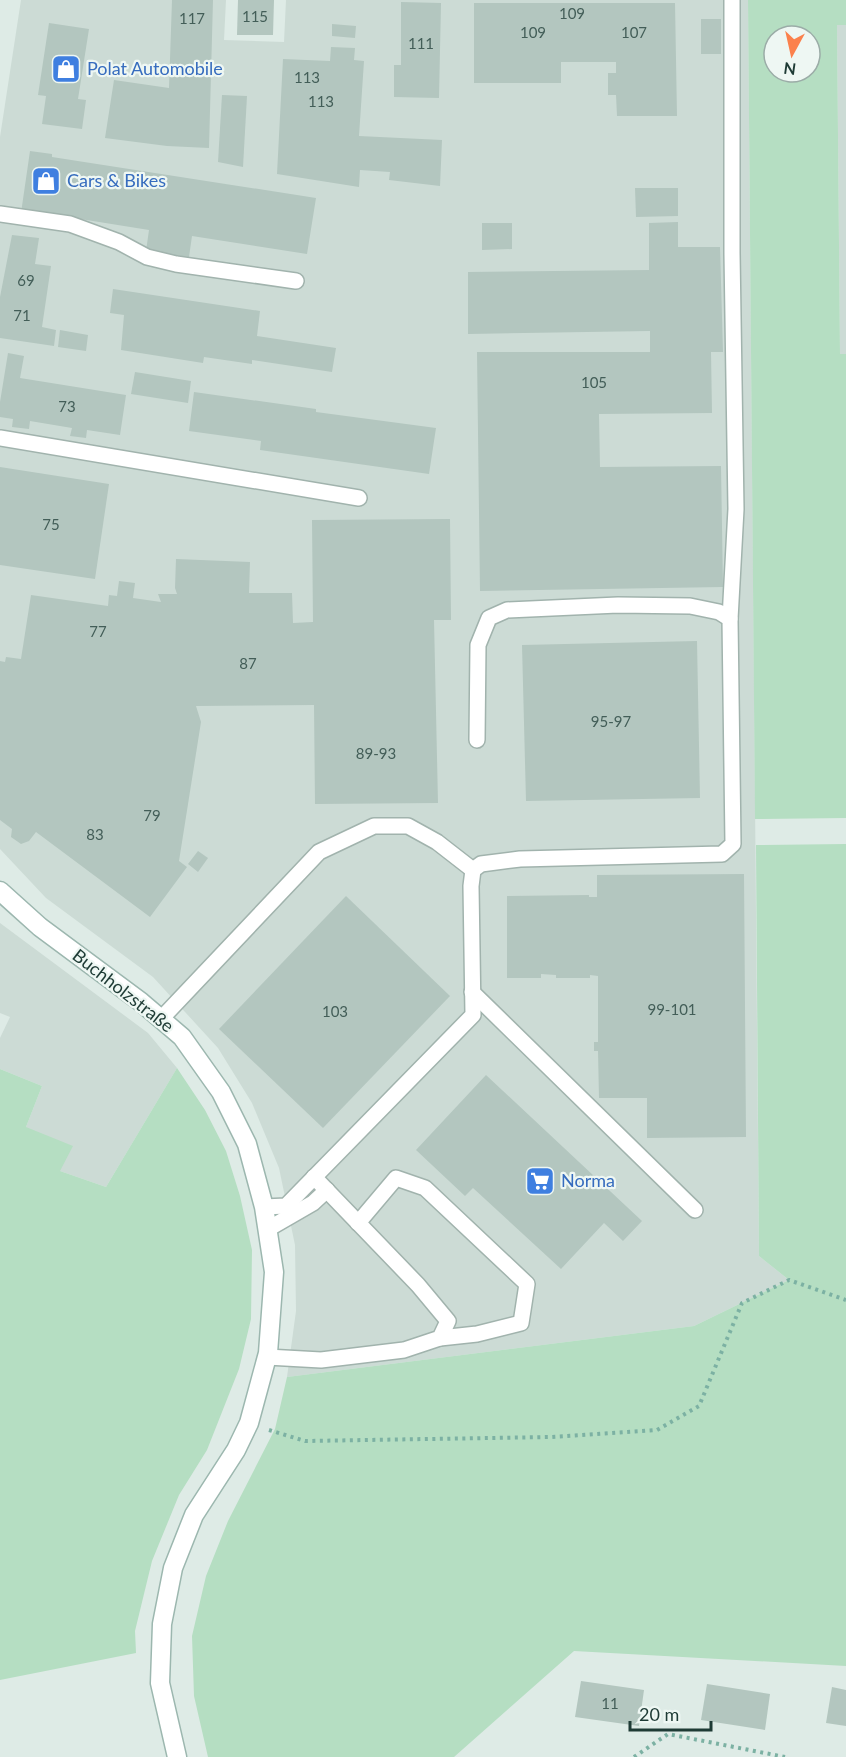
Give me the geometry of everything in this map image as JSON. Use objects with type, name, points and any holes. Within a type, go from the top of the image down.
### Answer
[{"type":"street","name":"Buchholzstraße","points":[[0,891],[40,927],[141,1002],[182,1037],[221,1092],[247,1144],[264,1207],[274,1272],[267,1357],[249,1423],[236,1450],[194,1515],[173,1568],[162,1624],[160,1683],[177,1757]]},
{"type":"lane","points":[[264,1207],[286,1206],[473,1014],[473,870],[480,864],[520,859],[722,854],[733,844],[730,619],[736,509],[732,253],[732,0]]},
{"type":"lane","points":[[0,214],[70,224],[119,242],[147,257],[176,264],[296,281]]},
{"type":"lane","points":[[0,438],[359,498]]},
{"type":"lane","points":[[477,740],[478,645],[489,618],[507,610],[628,605],[690,606],[718,612],[730,619]]},
{"type":"lane","points":[[161,1019],[320,852],[374,826],[408,826],[437,842],[473,870]]},
{"type":"lane","points":[[472,992],[695,1210]]},
{"type":"lane","points":[[314,1177],[418,1285],[448,1321],[440,1338]]},
{"type":"lane","points":[[267,1357],[321,1360],[404,1350],[440,1338],[477,1334],[521,1323],[527,1284],[425,1188],[396,1178],[358,1223]]},
{"type":"lane","points":[[268,1229],[313,1203],[327,1190]]},
{"type":"path","points":[[249,1423],[305,1441],[551,1437],[657,1430],[699,1406],[742,1303],[789,1280],[846,1300]]},
{"type":"path","points":[[634,1757],[668,1734],[785,1757]]},
{"type":"shaded area","points":[[21,0],[226,0],[224,40],[284,42],[286,0],[748,0],[759,1256],[789,1280],[694,1326],[287,1377],[296,1311],[295,1245],[279,1168],[252,1103],[218,1048],[153,977],[46,898],[0,849],[0,137]]},
{"type":"shaded area","points":[[837,25],[846,25],[846,354],[840,355]]},
{"type":"shaded area","points":[[0,923],[148,1033],[177,1068],[106,1187],[60,1171],[26,1127],[42,1086],[0,1069],[0,1038],[10,1017],[0,1013]]},
{"type":"green space","points":[[748,0],[846,0],[846,25],[837,25],[840,354],[846,354],[846,818],[755,819]]},
{"type":"green space","points":[[846,844],[846,1666],[574,1651],[454,1757],[208,1757],[194,1696],[192,1636],[206,1576],[228,1521],[275,1429],[287,1377],[694,1326],[789,1280],[759,1256],[756,845]]},
{"type":"green space","points":[[177,1068],[205,1110],[226,1151],[240,1196],[252,1250],[251,1319],[239,1369],[207,1450],[179,1495],[152,1561],[135,1631],[136,1653],[0,1680],[0,1069],[42,1086],[26,1127],[73,1146],[60,1171],[106,1187]]},
{"type":"building","points":[[172,0],[213,0],[209,148],[167,146],[105,138],[114,80],[169,88]]},
{"type":"building","points":[[238,0],[274,0],[273,35],[237,35]]},
{"type":"building","points":[[401,2],[441,3],[439,98],[394,97],[394,65],[401,65]]},
{"type":"building","points":[[474,3],[675,3],[677,116],[617,116],[616,95],[608,95],[608,73],[616,73],[616,62],[561,62],[561,83],[474,83]]},
{"type":"building","points":[[701,19],[721,19],[721,54],[701,54]]},
{"type":"building","points":[[49,23],[89,29],[78,99],[86,100],[82,129],[42,124],[46,96],[38,95]]},
{"type":"building","points":[[332,24],[356,26],[355,38],[332,36]]},
{"type":"building","points":[[331,47],[355,48],[354,60],[364,61],[359,136],[442,140],[440,186],[389,180],[390,172],[360,170],[359,187],[277,174],[283,59],[330,61]]},
{"type":"building","points":[[222,95],[247,96],[243,167],[218,162]]},
{"type":"building","points":[[30,151],[52,154],[52,157],[316,198],[307,254],[192,236],[189,257],[146,251],[149,230],[43,213],[21,213]]},
{"type":"building","points":[[635,188],[678,188],[678,216],[636,217]]},
{"type":"building","points":[[678,222],[678,247],[720,247],[723,352],[711,352],[712,413],[599,414],[600,467],[721,466],[723,587],[480,591],[477,352],[650,352],[650,331],[468,334],[468,272],[649,270],[649,223]]},
{"type":"building","points":[[482,223],[512,223],[512,249],[482,250]]},
{"type":"building","points":[[12,235],[39,238],[35,264],[51,266],[42,327],[56,330],[54,346],[0,338],[0,297]]},
{"type":"building","points":[[113,289],[260,311],[257,336],[336,348],[332,372],[252,360],[252,364],[204,357],[203,363],[121,350],[124,315],[110,313]]},
{"type":"building","points":[[60,330],[88,335],[86,351],[58,347]]},
{"type":"building","points":[[8,353],[24,356],[20,378],[126,395],[120,435],[87,430],[86,438],[70,436],[72,428],[30,421],[29,429],[12,427],[13,419],[0,417],[0,402]]},
{"type":"building","points":[[135,372],[191,381],[188,403],[131,394]]},
{"type":"building","points":[[194,392],[316,409],[316,412],[436,428],[429,474],[260,450],[261,441],[189,431]]},
{"type":"building","points":[[0,467],[109,484],[95,579],[0,565]]},
{"type":"building","points":[[450,519],[451,620],[434,620],[438,803],[315,804],[314,705],[196,706],[201,722],[179,861],[187,867],[150,917],[36,832],[29,841],[21,844],[11,837],[12,829],[0,820],[0,661],[5,662],[6,657],[21,659],[31,595],[108,606],[109,595],[117,596],[119,581],[135,583],[133,598],[161,602],[158,594],[177,594],[175,588],[176,559],[250,562],[249,593],[292,593],[293,623],[313,622],[312,520]]},
{"type":"building","points":[[697,641],[700,798],[526,801],[522,645]]},
{"type":"building","points":[[198,851],[208,858],[198,872],[188,864]]},
{"type":"building","points":[[744,874],[746,1137],[647,1138],[647,1098],[599,1098],[598,1051],[594,1051],[594,1042],[598,1042],[598,976],[556,978],[556,975],[541,974],[541,978],[507,978],[507,896],[589,895],[589,897],[597,897],[597,875]]},
{"type":"building","points":[[346,896],[450,996],[323,1128],[219,1029]]},
{"type":"building","points":[[486,1075],[642,1221],[623,1241],[604,1223],[561,1269],[473,1188],[465,1196],[416,1150]]},
{"type":"building","points":[[581,1681],[644,1690],[639,1726],[575,1717]]},
{"type":"building","points":[[707,1684],[770,1694],[765,1730],[701,1720]]},
{"type":"building","points":[[832,1687],[846,1690],[846,1726],[826,1723]]},
{"type":"place","name":"Polat Automobile","points":[[66,69]]},
{"type":"place","name":"Cars & Bikes","points":[[46,181]]},
{"type":"place","name":"Norma","points":[[540,1181]]}]
